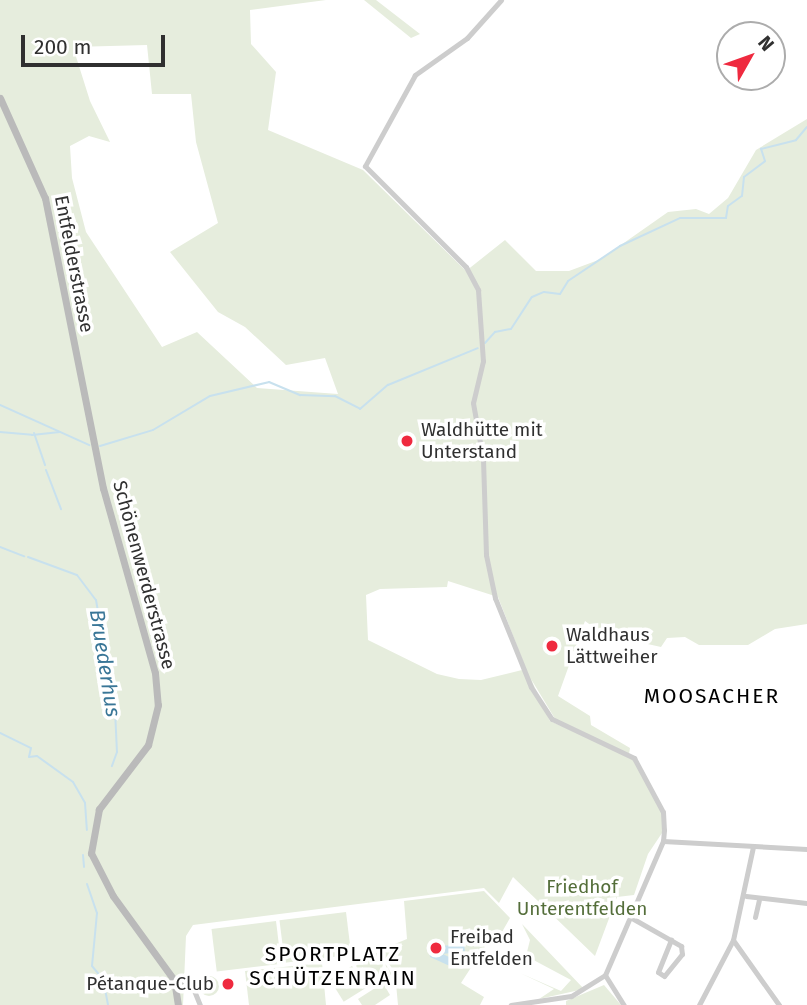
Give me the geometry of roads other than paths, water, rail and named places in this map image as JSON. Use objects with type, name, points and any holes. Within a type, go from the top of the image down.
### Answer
[{"type":"street","points":[[501,0],[472,33],[415,75],[364,163],[466,267],[478,290],[483,340],[473,403],[483,459],[486,555],[495,598],[547,714],[629,754],[643,769],[663,812],[663,841],[605,975],[571,996],[511,1005]]},
{"type":"street","name":"Entfelderstrasse","points":[[0,98],[45,198],[94,444]]},
{"type":"street","name":"Schönenwerderstrasse","points":[[94,444],[149,646],[158,705],[148,745],[94,818],[91,853],[113,896],[174,980],[178,1005]]},
{"type":"street","points":[[663,841],[807,849]]},
{"type":"street","points":[[699,1005],[733,940],[746,896],[753,847]]},
{"type":"street","points":[[746,896],[759,900],[807,903]]},
{"type":"street","points":[[755,917],[759,900]]},
{"type":"street","points":[[630,916],[671,940],[681,946],[682,954],[664,976],[657,972],[671,940]]},
{"type":"street","points":[[733,940],[779,1005]]},
{"type":"street","points":[[605,975],[624,1005]]},
{"type":"street","points":[[174,980],[191,983],[200,1005]]},
{"type":"water","points":[[464,944],[465,951],[443,954],[455,960],[452,967],[430,957],[429,947]]},
{"type":"waterway","points":[[485,343],[495,332],[511,329],[532,297],[544,292],[560,294],[568,281],[620,246],[680,218],[726,218],[728,206],[742,196],[744,177],[765,161],[761,149],[796,140],[807,127]]},
{"type":"waterway","points":[[100,446],[153,430],[210,396],[269,382],[300,395],[335,396],[360,409],[388,385],[478,348]]},
{"type":"waterway","points":[[0,405],[89,445]]},
{"type":"waterway","points":[[0,432],[32,435],[60,432]]},
{"type":"waterway","points":[[34,433],[45,465]]},
{"type":"waterway","points":[[46,470],[61,509]]},
{"type":"waterway","name":"Bruederhus","points":[[0,547],[24,556]]},
{"type":"waterway","name":"Bruederhus","points":[[28,557],[77,575],[96,600],[115,710],[117,752],[112,766]]},
{"type":"waterway","points":[[0,733],[31,748],[29,757],[37,756],[73,782],[85,803],[87,830]]},
{"type":"waterway","points":[[83,855],[84,867]]},
{"type":"waterway","points":[[87,884],[97,913],[92,966],[103,979],[108,1005]]},
{"type":"place","name":"Waldhütte mit Unterstand","points":[[407,441]]},
{"type":"place","name":"Waldhaus Lättweiher","points":[[552,646]]},
{"type":"place","name":"Freibad Entfelden","points":[[436,948]]},
{"type":"place","name":"Pétanque-Club","points":[[228,984]]},
{"type":"district","name":"MOOSACHER","points":[[712,696]]},
{"type":"district","name":"SPORTPLATZ SCHÜTZENRAIN","points":[[333,966]]},
{"type":"park label","name":"Friedhof Unterentfelden","points":[[582,898]]}]
